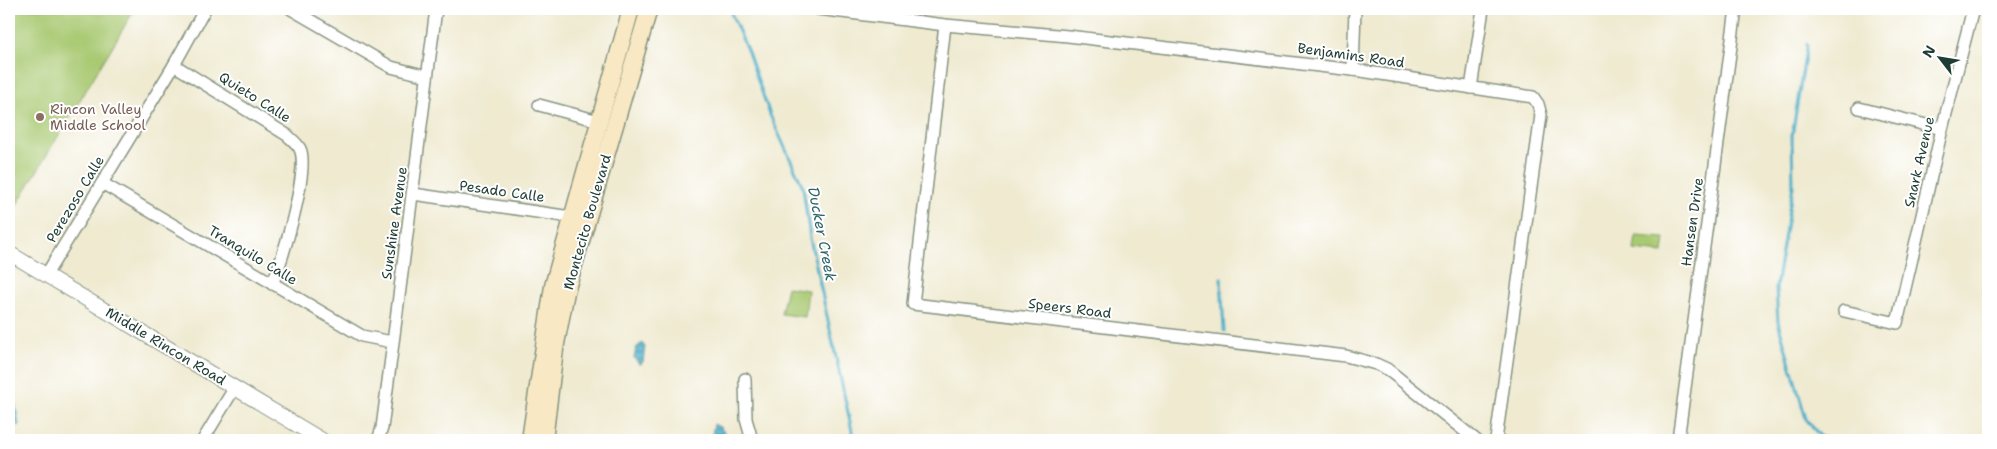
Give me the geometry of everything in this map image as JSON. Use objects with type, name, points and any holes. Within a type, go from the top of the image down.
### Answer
[{"type":"main road","name":"Montecito Boulevard","points":[[544,440],[555,349],[580,219],[600,121],[631,9]]},
{"type":"main road","name":"Montecito Boulevard","points":[[530,440],[553,286],[580,219],[649,9]]},
{"type":"street","name":"Perezoso Calle","points":[[46,275],[174,65],[205,9]]},
{"type":"street","points":[[292,9],[391,67],[427,76]]},
{"type":"street","name":"Sunshine Avenue","points":[[378,440],[382,428],[436,9]]},
{"type":"street","name":"Benjamins Road","points":[[818,9],[920,16],[945,24],[1048,33],[1354,70],[1533,97],[1538,104],[1541,115],[1496,440]]},
{"type":"street","points":[[1354,70],[1356,9]]},
{"type":"street","points":[[1471,88],[1483,9]]},
{"type":"street","name":"Hansen Drive","points":[[1678,440],[1736,9]]},
{"type":"street","name":"Snark Avenue","points":[[1844,311],[1898,323],[1942,129],[1973,9]]},
{"type":"street","name":"Speers Road","points":[[945,24],[913,304],[1346,356],[1387,369],[1476,440]]},
{"type":"street","name":"Quieto Calle","points":[[174,65],[287,135],[301,150],[302,165],[294,214],[280,267],[272,284]]},
{"type":"street","points":[[539,105],[600,121]]},
{"type":"street","points":[[1859,108],[1942,129]]},
{"type":"street","name":"Tranquilo Calle","points":[[102,183],[362,336],[392,342]]},
{"type":"street","name":"Pesado Calle","points":[[413,194],[580,219]]},
{"type":"street","name":"Middle Rincon Road","points":[[9,253],[322,440]]},
{"type":"street","points":[[745,379],[746,419],[752,440]]},
{"type":"street","points":[[203,440],[234,387]]},
{"type":"green space","name":"Rincon Valley Middle School","points":[[9,9],[135,9],[10,216],[9,215]]},
{"type":"green space","points":[[1636,236],[1665,238],[1663,253],[1634,250]]},
{"type":"green space","points":[[787,287],[808,290],[805,317],[781,314]]},
{"type":"water","points":[[642,343],[645,347],[643,362],[640,365],[634,358],[636,348]]},
{"type":"water","points":[[714,424],[720,427],[728,437],[727,440],[711,440]]},
{"type":"waterway","name":"Ducker Creek","points":[[731,13],[748,52],[770,115],[803,187],[810,238],[854,440]]},
{"type":"waterway","points":[[1807,44],[1792,136],[1793,186],[1776,287],[1778,322],[1806,419],[1823,440]]},
{"type":"waterway","points":[[1221,278],[1224,331]]},
{"type":"waterway","points":[[9,372],[18,425]]},
{"type":"place","name":"Rincon Valley Middle School","points":[[40,117]]}]
